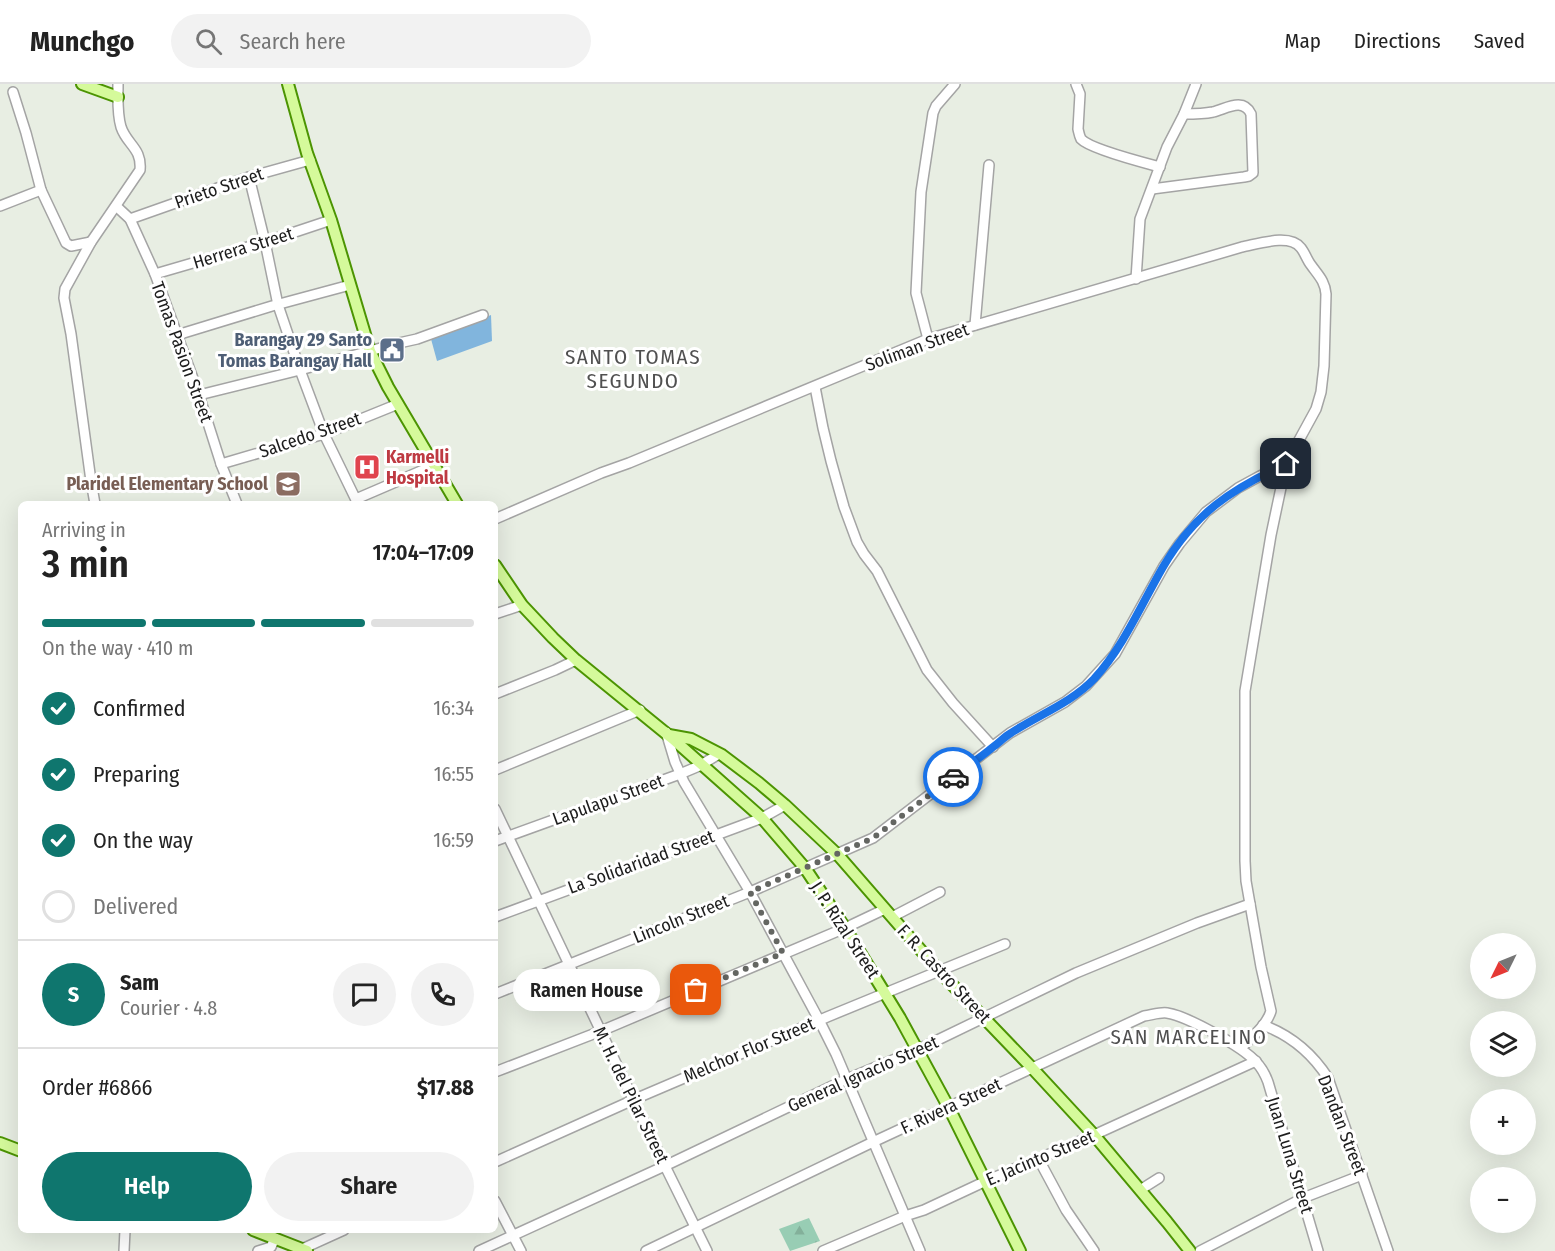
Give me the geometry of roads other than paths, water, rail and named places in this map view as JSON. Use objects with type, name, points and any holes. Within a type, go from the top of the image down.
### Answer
[{"type":"main road","points":[[82,84],[118,90]]},
{"type":"main road","points":[[104,84],[118,90]]},
{"type":"main road","points":[[288,84],[370,351],[398,404],[455,501]]},
{"type":"main road","name":"J. P. Rizal Street","points":[[498,569],[522,605],[553,638],[576,660],[640,710],[762,818],[805,868],[885,993],[950,1108],[1020,1251]]},
{"type":"main road","name":"F. R. Castro Street","points":[[667,734],[691,739],[719,754],[759,783],[838,855],[939,971],[1094,1136],[1190,1251]]},
{"type":"main road","points":[[0,1143],[18,1150]]},
{"type":"main road","points":[[261,1233],[304,1250]]},
{"type":"street","points":[[927,339],[916,294],[921,192],[933,113],[936,106],[955,84]]},
{"type":"street","points":[[1076,84],[1080,94],[1078,129],[1080,138],[1107,152],[1160,167]]},
{"type":"street","points":[[1136,279],[1140,219],[1167,147],[1196,84]]},
{"type":"street","points":[[94,501],[72,334],[64,298],[70,278],[91,242],[140,170],[139,154],[121,129],[118,90]]},
{"type":"street","points":[[13,92],[41,190],[68,245],[91,242]]},
{"type":"street","points":[[1152,189],[1244,177],[1253,173],[1251,114],[1246,106],[1239,105],[1204,114],[1184,114]]},
{"type":"street","name":"Prieto Street","points":[[130,219],[249,177],[310,160]]},
{"type":"street","points":[[975,325],[989,165]]},
{"type":"street","points":[[249,177],[278,304],[324,434],[357,501]]},
{"type":"street","points":[[0,206],[41,190]]},
{"type":"street","name":"Tomas Pasion Street","points":[[116,206],[130,219],[155,274],[236,501]]},
{"type":"street","name":"Herrera Street","points":[[155,274],[331,220]]},
{"type":"street","name":"Soliman Street","points":[[498,518],[927,339],[1242,247],[1290,240],[1301,248],[1322,279],[1326,294],[1321,392],[1316,409],[1286,464]]},
{"type":"street","points":[[177,335],[350,285]]},
{"type":"street","points":[[199,395],[417,339],[483,315]]},
{"type":"street","points":[[815,387],[823,429],[839,489],[850,526],[861,549],[881,578],[927,670],[993,747]]},
{"type":"street","name":"Salcedo Street","points":[[221,464],[324,434],[398,404]]},
{"type":"street","points":[[1241,1048],[1270,1016],[1271,1005],[1261,967],[1245,861],[1245,691],[1269,546],[1286,464]]},
{"type":"street","name":"Lincoln Street","points":[[498,993],[750,892],[873,838],[1010,734],[1065,702],[1093,680],[1115,654],[1179,543],[1206,512],[1238,488],[1286,464]]},
{"type":"street","points":[[359,501],[435,465]]},
{"type":"street","points":[[498,613],[522,605]]},
{"type":"street","points":[[498,693],[576,660]]},
{"type":"street","points":[[498,769],[640,710]]},
{"type":"street","points":[[667,734],[680,774],[750,892],[819,1020],[847,1079],[920,1251]]},
{"type":"street","name":"Lapulapu Street","points":[[498,840],[680,774],[719,754]]},
{"type":"street","name":"La Solidaridad Street","points":[[498,916],[762,818],[785,806]]},
{"type":"street","name":"M. H. del Pilar Street","points":[[498,815],[707,1251]]},
{"type":"street","points":[[498,1071],[601,1031],[844,928],[940,892]]},
{"type":"street","name":"General Ignacio Street","points":[[478,1251],[665,1166],[847,1079],[917,1050],[1076,974],[1197,923],[1250,904]]},
{"type":"street","name":"Melchor Flor Street","points":[[498,1161],[819,1020],[1005,944]]},
{"type":"street","name":"F. Rivera Street","points":[[646,1251],[1144,1016],[1167,1013],[1186,1019],[1241,1048],[1256,1061]]},
{"type":"street","name":"Dandan Street","points":[[1263,1025],[1278,1030],[1302,1047],[1328,1078],[1388,1251]]},
{"type":"street","name":"E. Jacinto Street","points":[[823,1251],[1094,1136],[1256,1061]]},
{"type":"street","name":"Juan Luna Street","points":[[1256,1061],[1268,1082],[1318,1251]]},
{"type":"street","points":[[1038,1158],[1066,1210],[1094,1251]]},
{"type":"street","points":[[1200,1251],[1303,1198],[1362,1175]]},
{"type":"street","points":[[1140,1190],[1159,1178]]},
{"type":"street","points":[[498,1208],[521,1251]]},
{"type":"street","points":[[124,1251],[125,1233]]},
{"type":"street","points":[[304,1250],[338,1233]]},
{"type":"street","points":[[258,1251],[271,1247],[275,1238]]},
{"type":"place","name":"Barangay 29 Santo Tomas Barangay Hall","points":[[392,350]]},
{"type":"place","name":"Karmelli Hospital","points":[[367,467]]},
{"type":"place","name":"Plaridel Elementary School","points":[[288,484]]},
{"type":"place","name":"Ramen House","points":[[696,990]]},
{"type":"district","name":"SANTO TOMAS SEGUNDO","points":[[633,369]]},
{"type":"district","name":"SAN MARCELINO","points":[[1189,1037]]}]
